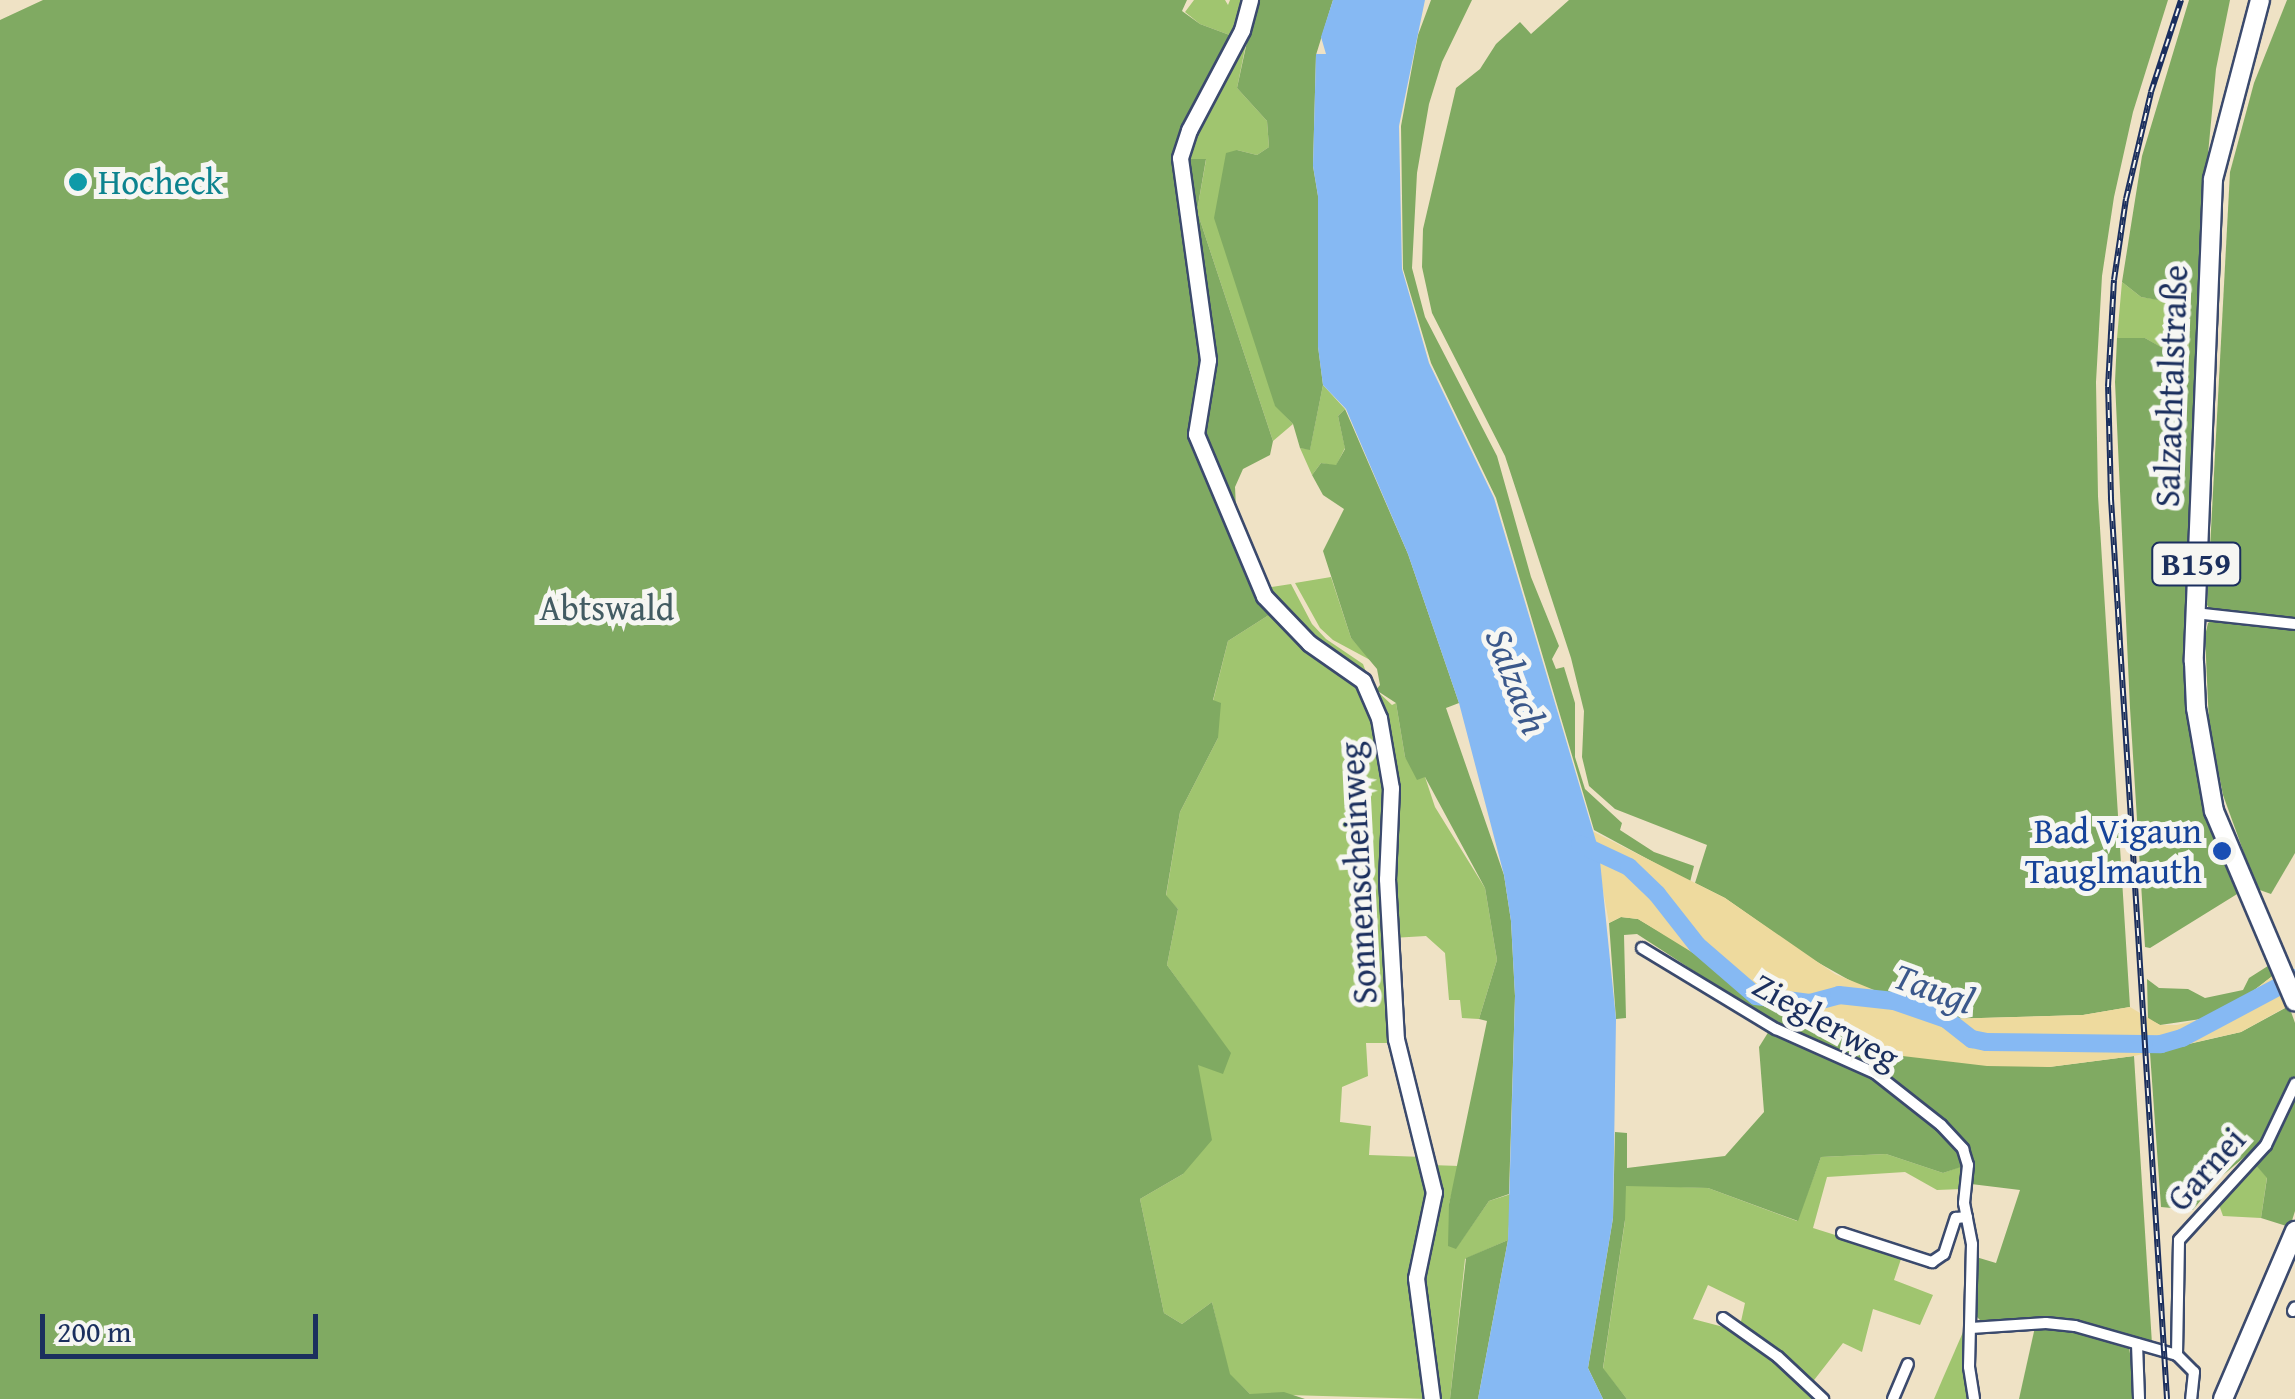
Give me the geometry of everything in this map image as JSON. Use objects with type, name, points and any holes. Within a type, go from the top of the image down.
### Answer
[{"type":"main road","name":"Salzachtalstraße","points":[[2260,0],[2213,179],[2194,613],[2196,708],[2214,810],[2295,1002]]},
{"type":"main road","points":[[2223,1399],[2295,1231]]},
{"type":"street","name":"Sonnenscheinweg","points":[[1250,0],[1242,30],[1189,130],[1180,158],[1208,360],[1196,434],[1264,596],[1309,643],[1362,681],[1380,718],[1391,788],[1387,879],[1396,1039],[1434,1192],[1416,1278],[1432,1399]]},
{"type":"street","points":[[2194,613],[2295,624]]},
{"type":"street","name":"Zieglerweg","points":[[1642,948],[1776,1029],[1875,1073],[1953,1136],[1968,1161],[1974,1399]]},
{"type":"street","name":"Garnei","points":[[2191,1399],[2194,1372],[2177,1355],[2180,1240],[2266,1145],[2295,1084]]},
{"type":"street","points":[[1842,1233],[1932,1262],[1944,1254],[1956,1218],[1967,1217]]},
{"type":"street","points":[[1723,1318],[1778,1357],[1824,1399]]},
{"type":"street","points":[[1971,1328],[2046,1323],[2075,1326],[2177,1355]]},
{"type":"street","points":[[2137,1344],[2140,1399]]},
{"type":"street","points":[[1893,1399],[1908,1364]]},
{"type":"green space","name":"Abtswald","points":[[43,0],[1187,0],[1182,11],[1200,24],[1235,37],[1178,159],[1206,159],[1197,211],[1273,441],[1270,455],[1243,469],[1235,487],[1237,528],[1272,613],[1228,641],[1213,700],[1221,703],[1218,738],[1180,812],[1166,895],[1178,909],[1167,965],[1231,1053],[1223,1074],[1198,1065],[1212,1140],[1183,1174],[1140,1199],[1164,1313],[1182,1324],[1212,1302],[1230,1374],[1250,1394],[1284,1392],[1305,1399],[0,1399],[0,20]]},
{"type":"green space","points":[[1194,0],[1225,0],[1228,5],[1230,0],[1248,0],[1235,37],[1200,24],[1185,12]]},
{"type":"green space","points":[[1256,0],[1333,0],[1316,55],[1313,166],[1318,196],[1318,346],[1323,385],[1310,450],[1300,448],[1293,424],[1275,406],[1214,218],[1226,153],[1237,150],[1257,155],[1269,147],[1267,121],[1237,88]]},
{"type":"green space","points":[[1431,0],[1472,0],[1442,62],[1429,104],[1417,173],[1412,268],[1425,317],[1497,456],[1531,577],[1559,646],[1552,659],[1556,669],[1564,667],[1575,703],[1575,757],[1585,789],[1622,823],[1620,830],[1654,852],[1694,866],[1690,882],[1594,830],[1496,498],[1431,363],[1403,269],[1401,126],[1418,35]]},
{"type":"green space","points":[[1569,0],[2168,0],[2133,112],[2114,197],[2102,276],[2096,382],[2098,496],[2130,1007],[2083,1015],[1946,1019],[1865,989],[1810,958],[1725,898],[1695,883],[1707,845],[1615,809],[1589,786],[1582,757],[1584,711],[1571,658],[1505,456],[1432,313],[1422,267],[1423,229],[1456,88],[1480,69],[1496,44],[1520,22],[1531,34]]},
{"type":"green space","points":[[2189,0],[2230,0],[2216,69],[2202,218],[2189,697],[2242,891],[2150,948],[2145,947],[2130,708],[2115,382],[2117,338],[2145,338],[2189,363],[2188,315],[2174,303],[2141,297],[2122,282],[2142,156]]},
{"type":"green space","points":[[2287,0],[2295,0],[2295,620],[2211,611],[2207,605],[2230,172],[2254,83]]},
{"type":"green space","points":[[1250,24],[1237,88],[1267,121],[1269,147],[1257,155],[1237,150],[1275,405],[1293,424],[1273,441],[1197,211],[1206,160],[1183,159],[1189,137]]},
{"type":"green space","points":[[2122,282],[2141,297],[2174,302],[2188,315],[2189,364],[2145,338],[2117,338]]},
{"type":"green space","points":[[1323,385],[1345,409],[1338,416],[1345,448],[1336,466],[1321,463],[1312,475],[1300,448],[1310,449]]},
{"type":"green space","points":[[1345,409],[1408,554],[1459,703],[1446,708],[1504,875],[1511,921],[1515,996],[1509,1194],[1489,1201],[1456,1249],[1448,1246],[1449,1204],[1487,1021],[1479,1019],[1497,960],[1485,888],[1425,777],[1417,780],[1405,757],[1396,703],[1376,690],[1380,685],[1377,669],[1351,638],[1323,551],[1344,509],[1323,495],[1312,475],[1321,463],[1336,465],[1345,449],[1338,416]]},
{"type":"green space","points":[[1331,577],[1351,638],[1372,661],[1333,640],[1320,628],[1295,583]]},
{"type":"green space","points":[[1291,584],[1312,624],[1326,639],[1363,664],[1366,672],[1321,649],[1265,588]]},
{"type":"green space","points":[[1272,613],[1352,675],[1374,714],[1385,775],[1393,1043],[1366,1043],[1368,1076],[1342,1087],[1340,1122],[1371,1126],[1369,1155],[1423,1157],[1430,1184],[1415,1259],[1428,1399],[1250,1394],[1229,1374],[1212,1302],[1182,1324],[1164,1313],[1140,1199],[1183,1174],[1198,1063],[1230,1053],[1167,965],[1178,909],[1166,896],[1180,812],[1218,738],[1213,701],[1228,641]]},
{"type":"green space","points":[[2215,619],[2295,629],[2295,853],[2271,894],[2257,889],[2223,795],[2209,724],[2205,636],[2208,623]]},
{"type":"green space","points":[[1376,690],[1392,705],[1396,703],[1405,757],[1425,777],[1435,807],[1485,888],[1497,960],[1479,1019],[1462,1018],[1460,1000],[1449,1000],[1445,953],[1426,936],[1392,938],[1388,740]]},
{"type":"green space","points":[[1621,917],[1638,919],[1818,1025],[2049,1067],[2134,1056],[2152,1344],[2072,1321],[2036,1317],[1983,1323],[1977,1317],[1976,1257],[1996,1263],[2020,1190],[1971,1184],[1973,1163],[1943,1173],[1886,1154],[1821,1157],[1798,1221],[1708,1188],[1626,1186],[1625,1220],[1603,1368],[1627,1399],[1603,1399],[1588,1368],[1613,1218],[1615,1132],[1627,1133],[1627,1168],[1725,1156],[1764,1112],[1759,1047],[1774,1023],[1637,934],[1624,935],[1626,1018],[1616,1019],[1609,923]]},
{"type":"green space","points":[[2271,964],[2275,974],[2244,998],[2201,1019],[2160,1025],[2148,1019],[2147,979],[2159,988],[2188,989],[2205,998],[2243,990],[2249,978]]},
{"type":"green space","points":[[2289,1006],[2295,1023],[2295,1076],[2267,1138],[2216,1181],[2193,1210],[2161,1207],[2150,1053],[2241,1032]]},
{"type":"green space","points":[[2295,1096],[2295,1211],[2290,1227],[2261,1218],[2267,1178],[2253,1162],[2278,1136]]},
{"type":"green space","points":[[1886,1154],[1943,1173],[1965,1165],[1962,1189],[1937,1190],[1905,1172],[1827,1177],[1813,1228],[1902,1256],[1894,1280],[1933,1295],[1920,1325],[1873,1309],[1862,1352],[1843,1343],[1811,1384],[1740,1326],[1745,1303],[1708,1285],[1693,1319],[1735,1330],[1775,1358],[1821,1399],[1627,1399],[1603,1369],[1625,1221],[1625,1185],[1708,1188],[1797,1221],[1821,1157]]},
{"type":"green space","points":[[2253,1162],[2267,1177],[2261,1218],[2223,1216],[2217,1199]]},
{"type":"green space","points":[[1431,1165],[1459,1166],[1449,1204],[1456,1248],[1489,1201],[1511,1194],[1508,1240],[1465,1259],[1450,1399],[1435,1399],[1419,1295]]},
{"type":"green space","points":[[1508,1240],[1478,1399],[1450,1399],[1466,1258]]},
{"type":"green space","points":[[1967,1323],[1972,1399],[1934,1399],[1943,1378]]},
{"type":"green space","points":[[2035,1327],[2075,1329],[2129,1347],[2137,1399],[2019,1399]]},
{"type":"sand","points":[[1592,831],[1725,898],[1835,974],[1945,1019],[2083,1015],[2130,1007],[2160,1025],[2177,1025],[2201,1019],[2244,998],[2275,974],[2295,970],[2295,1002],[2241,1032],[2134,1056],[2049,1067],[1987,1066],[1894,1055],[1784,1009],[1638,919],[1621,917],[1609,923]]},
{"type":"water","name":"Salzach","points":[[1333,0],[1425,0],[1399,126],[1402,269],[1429,363],[1494,498],[1599,851],[1616,1019],[1613,1218],[1588,1368],[1603,1399],[1478,1399],[1508,1240],[1515,996],[1511,921],[1504,875],[1459,703],[1408,554],[1346,409],[1323,385],[1318,347],[1318,196],[1313,166],[1316,54],[1326,54],[1321,37]]},
{"type":"waterway","name":"Taugl","points":[[1580,844],[1629,867],[1657,894],[1697,945],[1756,996],[1810,1003],[1839,995],[1894,1001],[1946,1019],[1972,1039],[1986,1042],[2161,1044],[2182,1038],[2295,978]]},
{"type":"railway","points":[[2167,1399],[2111,498],[2108,387],[2114,280],[2126,199],[2151,92],[2181,0]]},
{"type":"place","name":"Hocheck","points":[[78,182]]},
{"type":"place","name":"Bad Vigaun Tauglmauth","points":[[2222,851]]}]
